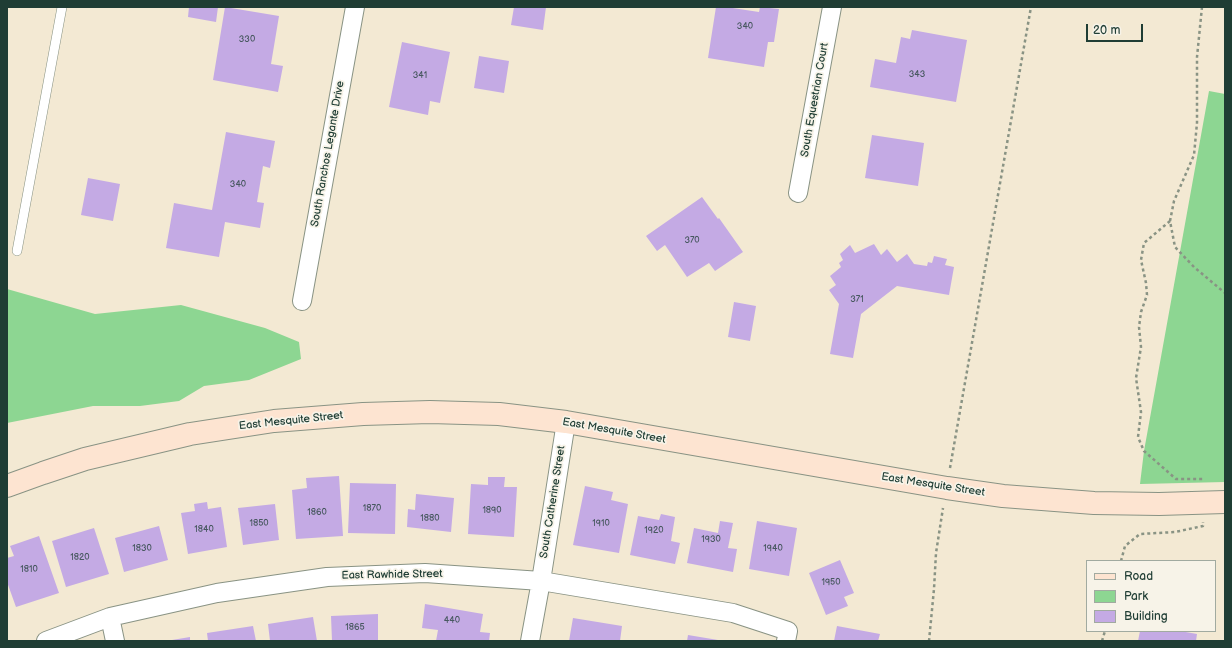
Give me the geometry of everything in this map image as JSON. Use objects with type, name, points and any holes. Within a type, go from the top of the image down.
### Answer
[{"type":"street","name":"South Ranchos Legante Drive","points":[[302,301],[355,7]]},
{"type":"street","name":"South Equestrian Court","points":[[798,193],[832,7]]},
{"type":"street","name":"East Mesquite Street","points":[[7,486],[85,459],[190,434],[274,421],[364,414],[430,412],[499,414],[566,422],[947,488],[1003,496],[1094,503],[1159,504],[1215,502]]},
{"type":"street","name":"South Catherine Street","points":[[530,641],[541,582],[566,422]]},
{"type":"street","name":"East Rawhide Street","points":[[46,641],[110,617],[217,593],[327,577],[425,573],[541,582],[734,614],[787,636]]},
{"type":"street","points":[[110,617],[115,641]]},
{"type":"lane","points":[[18,251],[62,7]]},
{"type":"path","points":[[929,641],[936,553],[1031,7]]},
{"type":"path","points":[[1202,7],[1197,57],[1197,123],[1194,154],[1174,201],[1170,221],[1174,248],[1225,293]]},
{"type":"path","points":[[1170,221],[1144,243],[1141,260],[1147,295],[1140,312],[1139,327],[1142,347],[1136,378],[1141,412],[1138,438],[1144,451],[1176,479],[1205,479]]},
{"type":"path","points":[[1121,560],[1125,546],[1140,534],[1174,532],[1203,526],[1215,502]]},
{"type":"green space","points":[[1209,91],[1225,94],[1225,482],[1140,484],[1144,451]]},
{"type":"green space","points":[[7,289],[95,314],[181,305],[265,328],[299,342],[301,359],[249,380],[204,386],[179,401],[140,406],[93,406],[7,423]]},
{"type":"building","points":[[189,7],[218,7],[216,22],[188,17]]},
{"type":"building","points":[[225,7],[279,16],[271,64],[283,66],[278,92],[213,80]]},
{"type":"building","points":[[514,7],[546,7],[543,30],[511,25]]},
{"type":"building","points":[[716,7],[759,12],[760,7],[779,9],[774,42],[768,42],[764,67],[708,58]]},
{"type":"building","points":[[912,30],[967,40],[956,102],[870,87],[875,59],[896,63],[901,37],[910,39]]},
{"type":"building","points":[[402,42],[450,52],[440,103],[430,101],[428,115],[389,107]]},
{"type":"building","points":[[479,56],[509,61],[504,93],[474,88]]},
{"type":"building","points":[[226,132],[275,141],[270,168],[263,166],[257,202],[264,203],[260,228],[225,222],[219,257],[166,248],[174,203],[212,210]]},
{"type":"building","points":[[872,135],[924,143],[918,186],[865,178]]},
{"type":"building","points":[[88,178],[120,184],[113,221],[81,215]]},
{"type":"building","points":[[702,197],[743,252],[715,271],[709,263],[687,277],[665,245],[657,251],[646,236]]},
{"type":"building","points":[[874,244],[881,255],[887,249],[897,262],[907,254],[914,264],[927,266],[928,262],[932,263],[934,256],[947,259],[945,265],[954,267],[949,295],[897,286],[861,314],[853,358],[830,354],[839,304],[829,290],[836,285],[830,276],[841,267],[839,263],[843,260],[840,254],[850,245],[855,253]]},
{"type":"building","points":[[734,302],[756,306],[750,341],[728,337]]},
{"type":"building","points":[[339,476],[343,536],[296,539],[292,490],[307,488],[306,478]]},
{"type":"building","points":[[488,477],[505,477],[504,487],[517,487],[514,537],[468,534],[471,484],[488,485]]},
{"type":"building","points":[[350,483],[396,484],[395,534],[348,533]]},
{"type":"building","points":[[585,486],[613,492],[611,500],[628,504],[619,553],[573,545]]},
{"type":"building","points":[[416,494],[454,498],[451,532],[407,527],[408,509],[415,510]]},
{"type":"building","points":[[207,502],[208,509],[221,507],[227,547],[188,554],[181,513],[195,511],[194,504]]},
{"type":"building","points":[[275,504],[279,540],[243,545],[238,508]]},
{"type":"building","points":[[661,514],[675,517],[671,541],[680,543],[675,564],[630,555],[638,516],[659,520]]},
{"type":"building","points":[[720,521],[733,523],[728,548],[737,549],[733,572],[687,563],[694,528],[718,533]]},
{"type":"building","points":[[757,521],[797,528],[789,576],[749,569]]},
{"type":"building","points":[[159,526],[168,560],[124,572],[115,538]]},
{"type":"building","points":[[94,528],[109,574],[66,587],[52,541]]},
{"type":"building","points":[[39,536],[59,593],[16,607],[7,582],[7,558],[14,556],[10,546]]},
{"type":"building","points":[[840,560],[854,593],[844,597],[848,606],[826,615],[809,573]]},
{"type":"building","points":[[425,604],[483,614],[480,632],[490,633],[489,641],[436,641],[438,630],[422,628]]},
{"type":"building","points":[[378,614],[378,641],[332,641],[331,616]]},
{"type":"building","points":[[313,617],[317,641],[270,641],[268,624]]},
{"type":"building","points":[[573,618],[622,626],[620,641],[569,641]]},
{"type":"building","points":[[253,626],[256,641],[208,641],[207,633]]},
{"type":"building","points":[[837,626],[880,634],[878,641],[834,641]]},
{"type":"building","points":[[1140,632],[1186,632],[1197,634],[1196,641],[1138,641]]},
{"type":"building","points":[[688,635],[718,640],[687,641]]},
{"type":"building","points":[[190,637],[190,641],[172,641],[172,640]]}]
